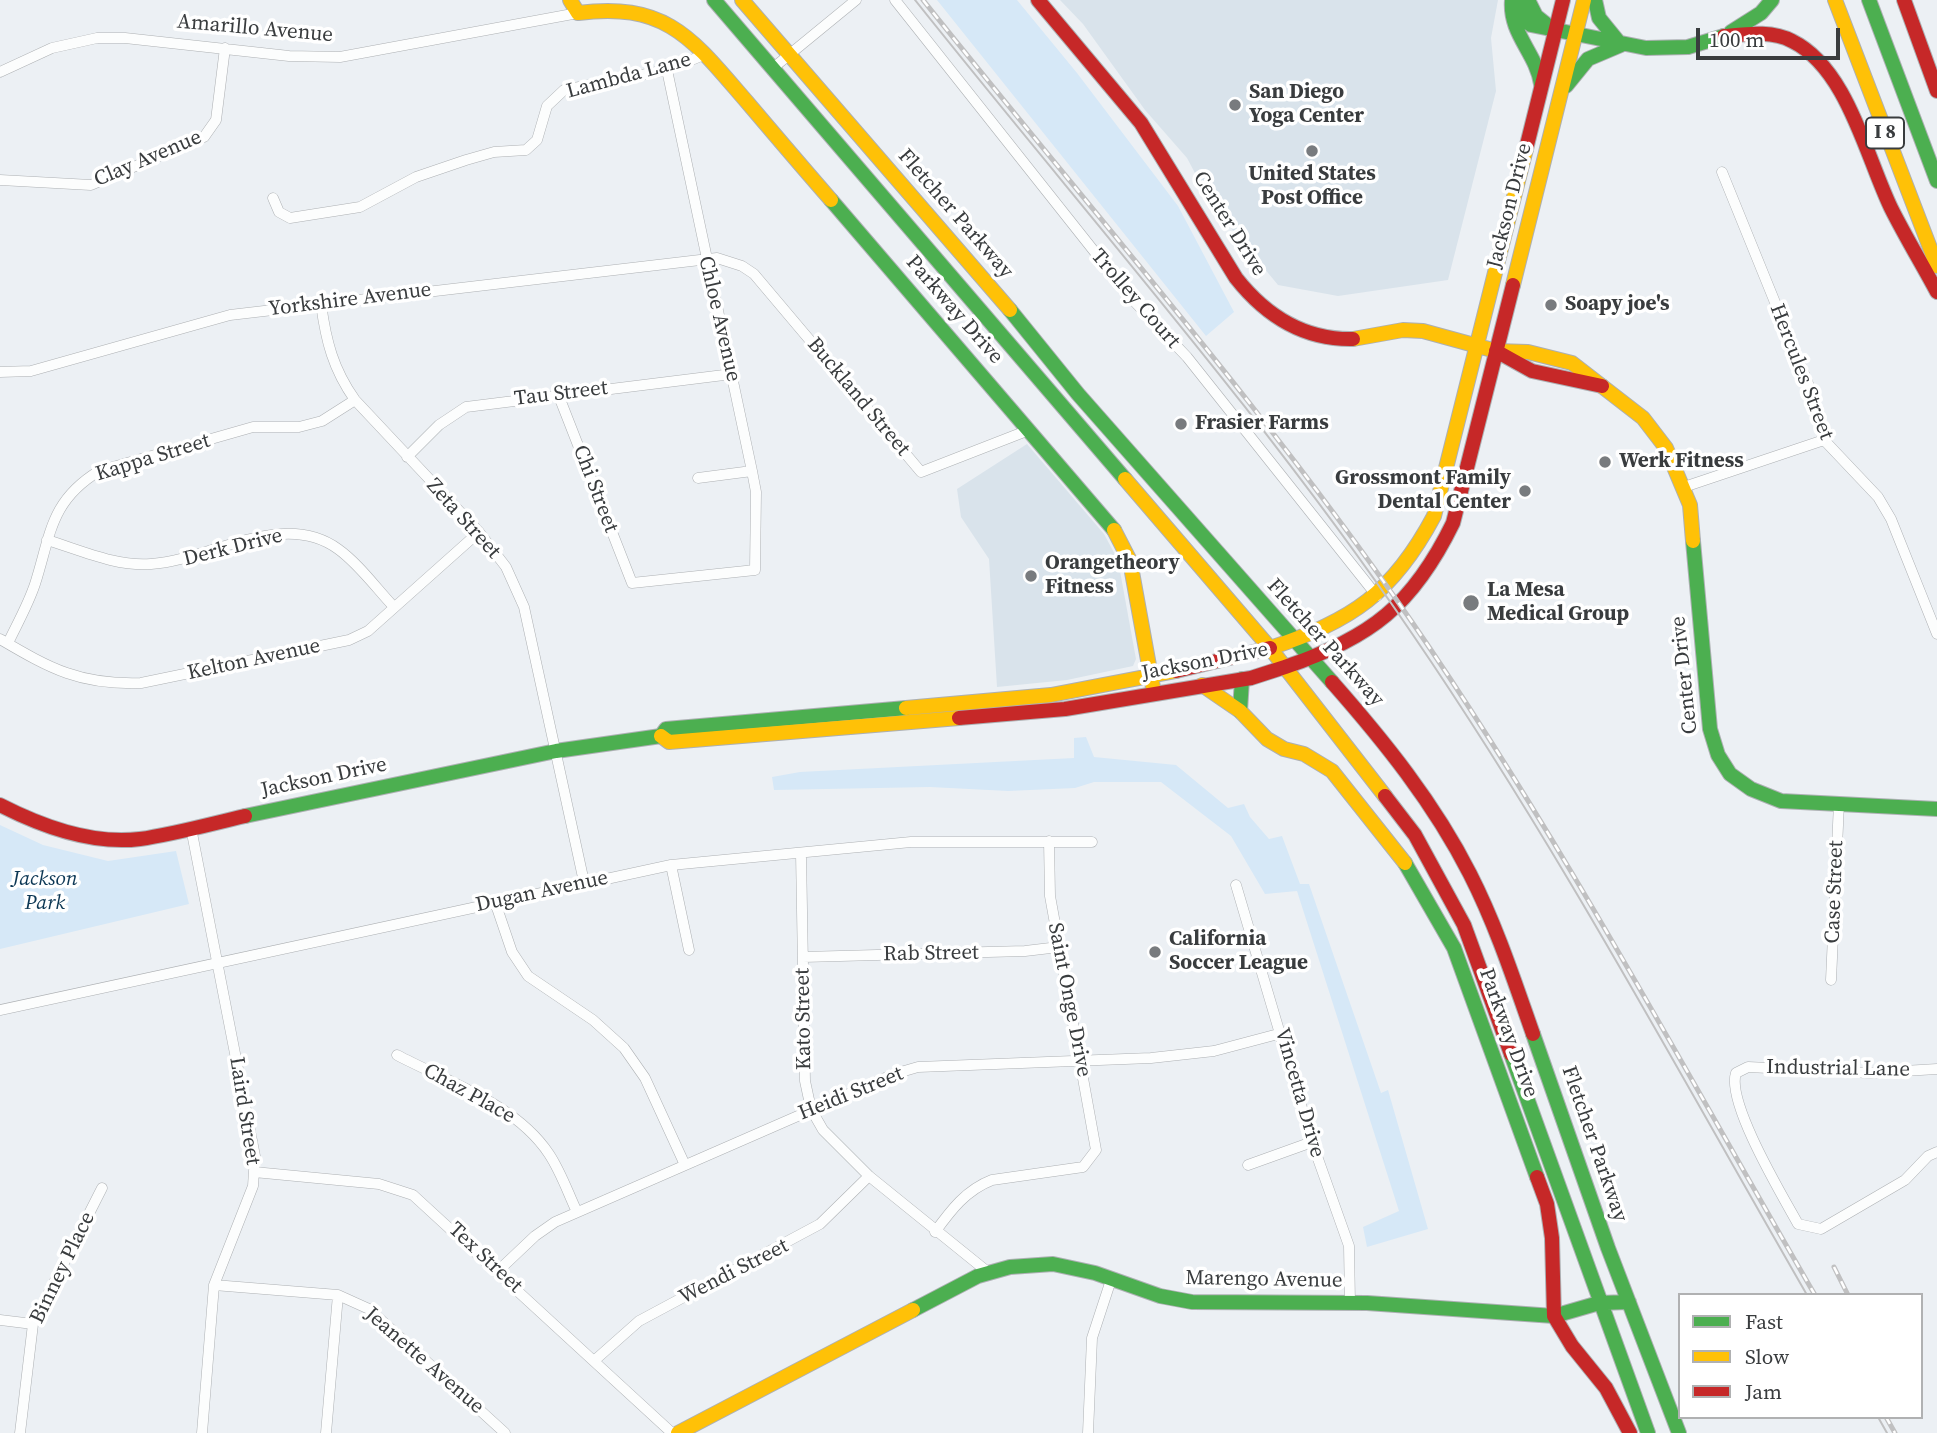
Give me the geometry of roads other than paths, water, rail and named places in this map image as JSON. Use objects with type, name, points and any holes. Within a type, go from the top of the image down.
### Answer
[{"type":"main road","points":[[570,0],[579,13]]},
{"type":"main road","name":"Fletcher Parkway","points":[[714,0],[1270,649],[1415,835],[1464,925],[1648,1433]]},
{"type":"main road","name":"Fletcher Parkway","points":[[742,0],[982,275],[1078,394],[1381,738],[1429,805],[1470,873],[1499,938],[1623,1286],[1679,1433]]},
{"type":"main road","name":"Center Drive","points":[[1038,0],[1141,123],[1236,278],[1254,301],[1289,326],[1324,338],[1352,339],[1403,330],[1423,331],[1496,351],[1528,352],[1572,363],[1590,374],[1643,418],[1666,448],[1690,506],[1710,729],[1718,755],[1730,774],[1761,793],[1781,801],[1937,809]]},
{"type":"main road","points":[[1512,0],[1511,26],[1534,59],[1541,88]]},
{"type":"main road","points":[[1522,0],[1525,20],[1531,25],[1621,45],[1674,49],[1724,36],[1754,33],[1793,41],[1810,52],[1825,68],[1845,104],[1891,207],[1937,292]]},
{"type":"main road","points":[[1528,0],[1536,16],[1555,31]]},
{"type":"main road","name":"Jackson Drive","points":[[661,736],[666,729],[1051,695],[1212,664],[1295,641],[1343,621],[1377,596],[1405,568],[1434,516],[1563,0]]},
{"type":"main road","name":"Jackson Drive","points":[[0,806],[56,831],[104,838],[138,839],[555,751],[661,736],[669,742],[1057,710],[1242,679],[1329,654],[1379,625],[1422,582],[1436,561],[1453,523],[1584,0]]},
{"type":"main road","points":[[1595,0],[1598,18],[1621,45]]},
{"type":"main road","points":[[1724,36],[1761,13],[1772,0]]},
{"type":"main road","name":"I 8","points":[[1835,0],[1937,266]]},
{"type":"main road","name":"I 8","points":[[1869,0],[1937,181]]},
{"type":"main road","points":[[1904,0],[1937,92]]},
{"type":"main road","name":"Amarillo Avenue","points":[[579,13],[607,8],[636,12]]},
{"type":"main road","name":"Parkway Drive","points":[[636,12],[656,17],[677,28],[706,54],[1029,430],[1123,544],[1130,561],[1154,693]]},
{"type":"main road","points":[[1556,107],[1582,63],[1599,50],[1621,45]]},
{"type":"main road","points":[[1529,136],[1532,163],[1525,194],[1527,201],[1533,203]]},
{"type":"main road","points":[[1240,710],[1242,679]]},
{"type":"main road","name":"Parkway Drive","points":[[1202,685],[1240,710],[1267,739],[1284,749],[1304,754],[1332,771],[1407,866],[1454,948],[1547,1204],[1552,1238],[1554,1315],[1572,1346],[1606,1388],[1630,1433]]},
{"type":"main road","name":"Marengo Avenue","points":[[678,1433],[989,1273],[1010,1267],[1053,1264],[1160,1296],[1192,1302],[1350,1303],[1554,1315],[1599,1303],[1629,1302]]},
{"type":"main road","name":"Marengo Avenue","points":[[1599,1303],[1623,1286]]},
{"type":"street","points":[[772,68],[856,0]]},
{"type":"street","name":"Trolley Court","points":[[895,0],[1132,299],[1187,357],[1377,596]]},
{"type":"street","name":"Amarillo Avenue","points":[[0,72],[52,48],[97,38],[289,56],[340,57],[579,13]]},
{"type":"street","name":"Clay Avenue","points":[[0,180],[91,185],[204,137],[216,120],[225,48]]},
{"type":"street","name":"Lambda Lane","points":[[273,198],[279,212],[290,218],[360,207],[402,184],[441,169],[494,152],[517,152],[530,148],[539,136],[547,106],[564,90],[667,70],[706,54]]},
{"type":"street","name":"Chloe Avenue","points":[[667,70],[752,471],[755,492],[755,570]]},
{"type":"street","name":"Hercules Street","points":[[1722,172],[1808,386],[1824,440],[1878,496],[1891,519],[1937,634]]},
{"type":"street","name":"Buckland Street","points":[[705,259],[717,258],[742,266],[754,274],[921,472],[1029,430]]},
{"type":"street","name":"Yorkshire Avenue","points":[[0,372],[31,371],[230,315],[705,259]]},
{"type":"street","name":"Zeta Street","points":[[321,304],[332,361],[355,400],[479,532],[506,567],[524,607],[584,882]]},
{"type":"street","name":"Tau Street","points":[[407,457],[439,425],[466,407],[732,374]]},
{"type":"street","name":"Chi Street","points":[[558,394],[632,583],[755,570]]},
{"type":"street","name":"Kappa Street","points":[[4,641],[34,587],[47,540],[69,492],[99,471],[253,427],[299,428],[322,421],[355,400]]},
{"type":"street","points":[[1685,489],[1824,440]]},
{"type":"street","points":[[698,478],[752,471]]},
{"type":"street","name":"Kelton Avenue","points":[[4,641],[73,677],[106,683],[141,683],[349,640],[368,631],[479,532]]},
{"type":"street","name":"Derk Drive","points":[[47,540],[126,563],[148,565],[174,562],[273,535],[304,534],[331,544],[346,555],[394,607]]},
{"type":"street","name":"Case Street","points":[[1831,980],[1839,803]]},
{"type":"street","name":"Laird Street","points":[[191,828],[255,1156],[253,1186],[214,1285],[202,1433]]},
{"type":"street","name":"Saint Onge Drive","points":[[935,1232],[955,1204],[981,1184],[1083,1167],[1093,1158],[1096,1150],[1050,896],[1049,841]]},
{"type":"street","name":"Dugan Avenue","points":[[0,1010],[671,865],[911,842],[1093,842]]},
{"type":"street","name":"Kato Street","points":[[801,853],[805,1081],[811,1109],[823,1130],[869,1176],[989,1273]]},
{"type":"street","points":[[671,865],[689,950]]},
{"type":"street","name":"Vincetta Drive","points":[[1236,885],[1282,1033],[1312,1142],[1349,1247],[1350,1303]]},
{"type":"street","points":[[495,902],[512,952],[528,976],[593,1020],[624,1048],[638,1068],[685,1165]]},
{"type":"street","name":"Rab Street","points":[[803,957],[1025,951],[1059,947]]},
{"type":"street","name":"Heidi Street","points":[[498,1271],[535,1236],[577,1212],[811,1109],[918,1067],[1081,1063],[1213,1051],[1282,1033]]},
{"type":"street","name":"Chaz Place","points":[[397,1055],[525,1125],[553,1161],[577,1212]]},
{"type":"street","name":"Industrial Lane","points":[[1937,1069],[1844,1072],[1748,1068],[1736,1073],[1733,1080],[1735,1095],[1758,1150],[1798,1224],[1821,1229],[1905,1180],[1928,1156],[1937,1153]]},
{"type":"street","points":[[1248,1164],[1312,1142]]},
{"type":"street","name":"Tex Street","points":[[254,1172],[379,1184],[404,1191],[429,1207],[672,1433]]},
{"type":"street","name":"Wendi Street","points":[[595,1360],[639,1321],[820,1224],[869,1176]]},
{"type":"street","name":"Binney Place","points":[[20,1433],[33,1324],[102,1188]]},
{"type":"street","points":[[1088,1433],[1092,1339],[1111,1280]]},
{"type":"street","name":"Jeanette Avenue","points":[[214,1285],[338,1294],[369,1309],[505,1433]]},
{"type":"street","points":[[326,1433],[338,1294]]},
{"type":"street","points":[[0,1320],[33,1324]]},
{"type":"tram line","points":[[915,0],[1233,392],[1295,472],[1413,635],[1568,878],[1806,1293]]},
{"type":"tram line","points":[[1879,1419],[1887,1433]]},
{"type":"railway","points":[[923,0],[1235,384],[1355,541],[1412,622],[1519,786],[1570,870],[1814,1293]]},
{"type":"railway","points":[[1834,1267],[1847,1293]]},
{"type":"railway","points":[[1887,1419],[1895,1433]]},
{"type":"place","name":"San Diego Yoga Center","points":[[1235,105]]},
{"type":"place","name":"United States Post Office","points":[[1312,151]]},
{"type":"place","name":"Soapy joe's","points":[[1551,305]]},
{"type":"place","name":"Frasier Farms","points":[[1181,424]]},
{"type":"place","name":"Werk Fitness","points":[[1605,462]]},
{"type":"place","name":"Grossmont Family Dental Center","points":[[1525,491]]},
{"type":"place","name":"Orangetheory Fitness","points":[[1031,576]]},
{"type":"place","name":"La Mesa Medical Group","points":[[1471,603]]},
{"type":"place","name":"California Soccer League","points":[[1155,952]]},
{"type":"park label","name":"Jackson Park","points":[[45,892]]}]
